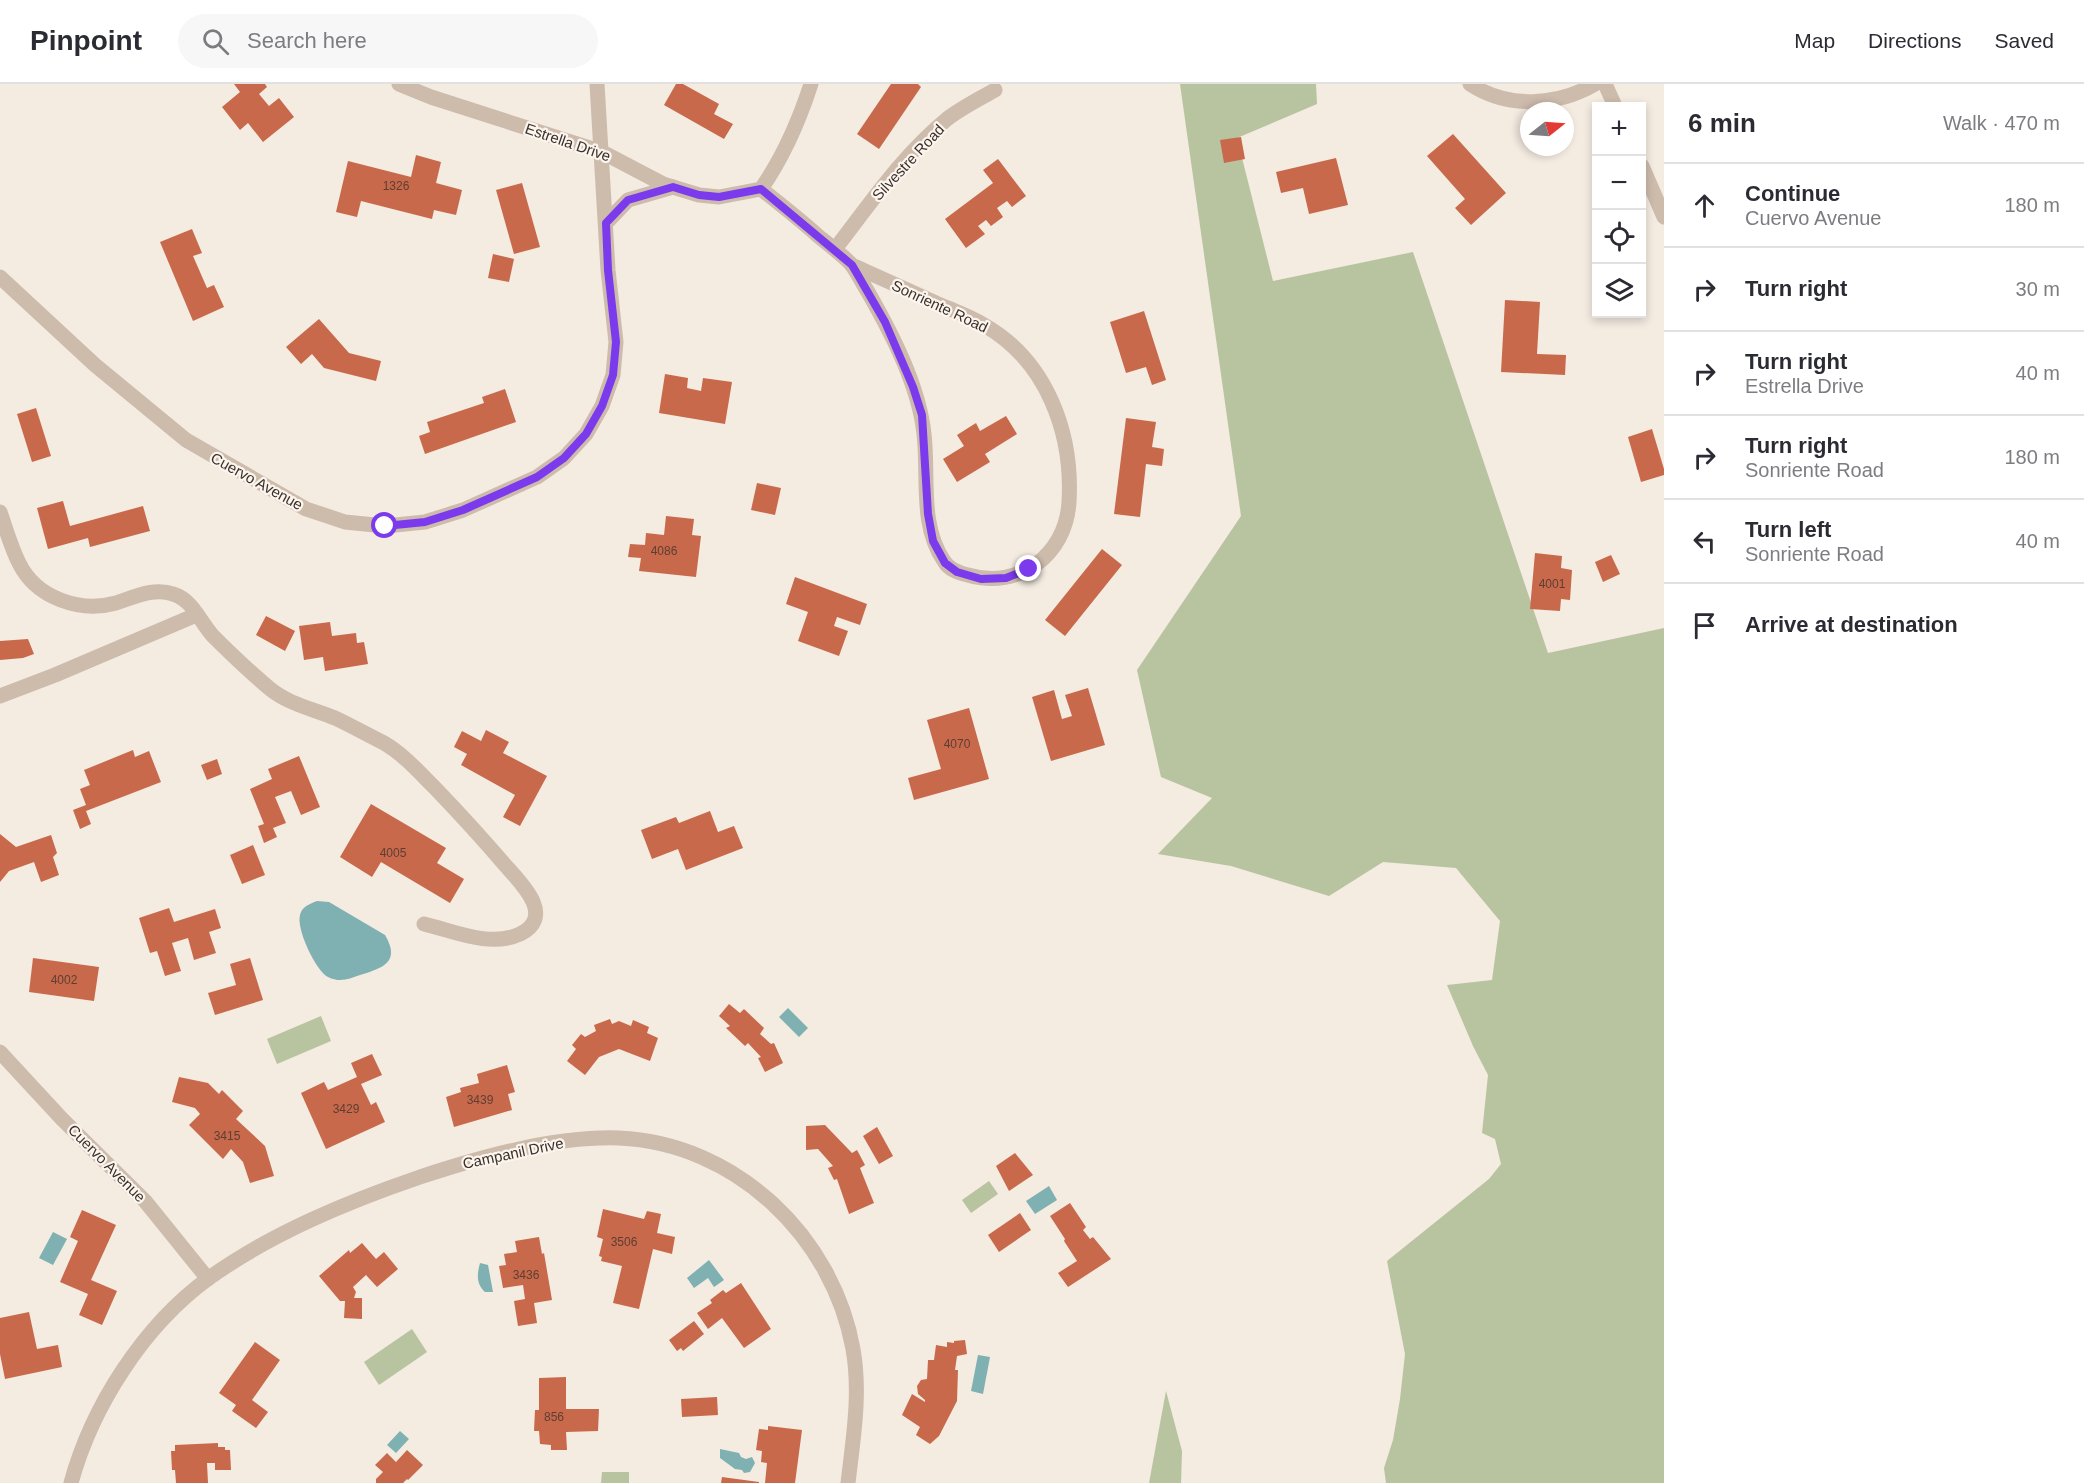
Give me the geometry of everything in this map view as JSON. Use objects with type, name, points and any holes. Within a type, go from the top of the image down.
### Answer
[{"type":"street","name":"Estrella Drive","points":[[399,84],[431,97],[602,152],[673,187],[699,195],[719,197],[761,189]]},
{"type":"street","name":"Cuervo Avenue","points":[[0,277],[95,365],[186,440],[306,509],[345,522],[385,526],[425,522],[463,510],[537,477],[564,458],[586,434],[602,406],[613,375],[616,342],[608,270],[597,84]]},
{"type":"street","points":[[761,189],[780,163],[811,84]]},
{"type":"street","points":[[1470,84],[1500,99],[1541,102],[1583,91],[1595,84]]},
{"type":"street","points":[[1605,84],[1613,102]]},
{"type":"street","name":"Silvestre Road","points":[[835,249],[887,180],[915,149],[949,118],[995,90]]},
{"type":"street","points":[[1646,177],[1664,217]]},
{"type":"street","points":[[606,223],[628,200],[673,187]]},
{"type":"street","name":"Sonriente Road","points":[[761,189],[852,265],[885,322],[913,387],[922,415],[928,514],[933,541],[945,563],[957,572],[981,579],[1006,578],[1029,569],[1043,559],[1059,540],[1068,517],[1070,480],[1064,436],[1054,402],[1036,372],[1013,346],[985,325],[852,265]]},
{"type":"street","points":[[0,512],[20,565],[36,585],[57,599],[82,606],[108,605],[154,592],[173,594],[190,603],[211,634],[272,690],[296,704],[335,718],[386,745],[413,766],[469,823],[528,891],[535,904],[533,925],[529,930],[513,937],[496,940],[483,939],[424,924]]},
{"type":"street","points":[[0,696],[196,615]]},
{"type":"street","name":"Cuervo Avenue","points":[[0,1052],[62,1119],[145,1202],[208,1279]]},
{"type":"street","name":"Campanil Drive","points":[[71,1483],[87,1435],[133,1355],[159,1324],[208,1279],[284,1233],[390,1187],[456,1165],[510,1152],[597,1138],[630,1139],[670,1146],[724,1168],[760,1192],[786,1216],[808,1243],[822,1264],[838,1299],[853,1351],[857,1387],[848,1483]]},
{"type":"green space","points":[[1180,84],[1316,84],[1317,104],[1237,138],[1273,281],[1413,252],[1548,653],[1664,628],[1664,1483],[1386,1483],[1384,1468],[1393,1440],[1405,1354],[1387,1261],[1489,1179],[1501,1164],[1495,1139],[1482,1133],[1488,1075],[1447,985],[1492,980],[1500,921],[1456,868],[1383,862],[1329,896],[1231,866],[1158,854],[1212,798],[1161,777],[1137,670],[1241,516]]},
{"type":"green space","points":[[321,1016],[331,1041],[277,1064],[267,1039]]},
{"type":"green space","points":[[989,1181],[998,1194],[971,1213],[962,1200]]},
{"type":"green space","points":[[412,1329],[427,1352],[379,1385],[364,1362]]},
{"type":"green space","points":[[1166,1391],[1182,1451],[1181,1483],[1149,1483]]},
{"type":"green space","points":[[602,1472],[629,1472],[629,1483],[601,1483]]},
{"type":"water","points":[[317,901],[329,902],[385,935],[391,952],[387,963],[376,970],[344,980],[332,979],[323,973],[308,949],[300,921],[303,909]]},
{"type":"water","points":[[788,1008],[808,1028],[799,1037],[779,1017]]},
{"type":"water","points":[[1049,1186],[1057,1200],[1035,1214],[1026,1201]]},
{"type":"water","points":[[53,1232],[67,1239],[53,1265],[39,1258]]},
{"type":"water","points":[[709,1260],[724,1280],[714,1287],[708,1278],[694,1288],[687,1278]]},
{"type":"water","points":[[480,1263],[488,1265],[493,1292],[485,1292],[480,1286],[478,1275]]},
{"type":"water","points":[[978,1355],[990,1357],[983,1394],[971,1391]]},
{"type":"water","points":[[400,1431],[409,1439],[396,1453],[387,1445]]},
{"type":"water","points":[[720,1449],[739,1453],[746,1459],[752,1457],[755,1463],[750,1472],[744,1473],[742,1470],[735,1469],[720,1458]]},
{"type":"building","points":[[234,84],[265,84],[267,87],[259,94],[269,106],[279,98],[294,117],[263,142],[248,123],[240,130],[222,107],[240,92]]},
{"type":"building","points":[[676,84],[683,84],[719,104],[714,114],[733,124],[724,139],[664,105]]},
{"type":"building","points":[[891,84],[918,84],[921,87],[879,149],[857,134]]},
{"type":"building","points":[[1453,134],[1506,193],[1471,225],[1455,208],[1465,199],[1427,156]]},
{"type":"building","points":[[1241,137],[1245,159],[1224,163],[1220,140]]},
{"type":"building","points":[[416,155],[441,162],[436,183],[462,190],[456,215],[434,210],[432,219],[361,201],[357,217],[336,212],[348,161],[411,177]]},
{"type":"building","points":[[1336,158],[1348,205],[1309,214],[1303,188],[1281,193],[1276,172]]},
{"type":"building","points":[[998,159],[1026,196],[1012,207],[1007,201],[997,208],[1003,217],[991,226],[986,220],[978,226],[985,234],[966,248],[945,219],[993,183],[983,170]]},
{"type":"building","points":[[522,183],[540,247],[514,254],[496,190]]},
{"type":"building","points":[[192,229],[202,253],[193,256],[207,288],[214,285],[224,307],[193,321],[160,242]]},
{"type":"building","points":[[493,254],[514,259],[509,282],[488,278]]},
{"type":"building","points":[[1505,300],[1540,302],[1537,354],[1566,355],[1565,375],[1501,372]]},
{"type":"building","points":[[1144,311],[1166,380],[1152,385],[1146,367],[1126,373],[1110,322]]},
{"type":"building","points":[[319,319],[349,353],[381,361],[376,381],[324,368],[312,354],[301,364],[286,347]]},
{"type":"building","points":[[665,374],[688,378],[687,388],[701,391],[703,378],[732,382],[725,424],[659,413]]},
{"type":"building","points":[[505,389],[516,422],[425,454],[419,436],[430,432],[427,422],[484,403],[482,397]]},
{"type":"building","points":[[36,408],[51,456],[32,462],[17,414]]},
{"type":"building","points":[[1006,416],[1017,434],[985,454],[990,462],[957,482],[943,459],[964,446],[957,435],[976,423],[980,431]]},
{"type":"building","points":[[1126,418],[1156,422],[1152,447],[1164,449],[1162,466],[1146,464],[1140,517],[1114,514]]},
{"type":"building","points":[[1652,429],[1664,475],[1641,482],[1628,437]]},
{"type":"building","points":[[757,483],[781,488],[775,515],[751,510]]},
{"type":"building","points":[[63,501],[70,526],[143,506],[150,531],[90,547],[88,538],[48,549],[37,508]]},
{"type":"building","points":[[666,516],[694,519],[692,535],[701,536],[696,577],[639,571],[641,558],[628,557],[630,544],[645,545],[646,533],[664,535]]},
{"type":"building","points":[[1102,549],[1122,565],[1065,636],[1045,620]]},
{"type":"building","points":[[1535,553],[1562,556],[1561,568],[1572,570],[1570,600],[1561,599],[1560,611],[1530,609]]},
{"type":"building","points":[[1611,555],[1620,574],[1603,582],[1595,562]]},
{"type":"building","points":[[795,577],[867,604],[860,625],[837,617],[834,626],[848,631],[839,656],[798,641],[808,612],[786,604]]},
{"type":"building","points":[[266,616],[295,631],[285,651],[256,635]]},
{"type":"building","points":[[330,622],[332,636],[356,633],[357,643],[364,642],[368,664],[325,671],[323,657],[304,660],[299,626]]},
{"type":"building","points":[[28,639],[34,654],[23,658],[0,660],[0,641]]},
{"type":"building","points":[[1088,688],[1105,745],[1051,761],[1032,697],[1054,690],[1062,719],[1072,716],[1065,695]]},
{"type":"building","points":[[969,708],[989,779],[914,800],[908,778],[941,769],[927,720]]},
{"type":"building","points":[[486,730],[509,742],[503,753],[547,776],[520,826],[503,817],[515,795],[461,765],[467,754],[454,747],[462,731],[481,741]]},
{"type":"building","points":[[133,750],[135,757],[149,751],[161,782],[86,811],[91,824],[80,829],[73,810],[86,805],[80,789],[90,785],[84,770]]},
{"type":"building","points":[[299,756],[320,807],[301,815],[291,791],[275,797],[286,823],[273,828],[277,837],[264,843],[258,826],[264,824],[250,789],[272,779],[268,769]]},
{"type":"building","points":[[217,759],[222,774],[207,780],[201,765]]},
{"type":"building","points":[[371,804],[446,848],[437,863],[464,879],[450,903],[381,862],[372,877],[340,857]]},
{"type":"building","points":[[710,811],[718,832],[734,826],[743,848],[686,870],[678,849],[652,859],[641,830],[676,817],[679,823]]},
{"type":"building","points":[[0,834],[16,847],[51,835],[57,853],[53,857],[59,875],[41,882],[34,862],[9,871],[0,882]]},
{"type":"building","points":[[253,845],[265,875],[242,884],[230,855]]},
{"type":"building","points":[[169,908],[174,922],[215,909],[221,928],[209,932],[216,953],[194,960],[188,938],[172,943],[181,971],[165,976],[157,951],[150,953],[139,918]]},
{"type":"building","points":[[33,958],[99,967],[94,1001],[29,992]]},
{"type":"building","points":[[250,958],[263,1000],[215,1015],[208,993],[236,985],[230,964]]},
{"type":"building","points":[[729,1004],[740,1013],[744,1009],[764,1028],[760,1034],[771,1044],[774,1043],[783,1063],[765,1072],[758,1058],[761,1057],[748,1043],[745,1046],[726,1028],[730,1026],[719,1016]]},
{"type":"building","points":[[610,1019],[612,1024],[619,1021],[631,1026],[633,1020],[649,1027],[647,1033],[658,1038],[650,1061],[619,1049],[599,1057],[585,1075],[567,1061],[576,1049],[572,1045],[581,1034],[585,1037],[596,1031],[594,1025]]},
{"type":"building","points":[[372,1054],[382,1075],[361,1084],[371,1105],[376,1102],[385,1122],[326,1149],[301,1093],[324,1082],[328,1090],[357,1077],[351,1063]]},
{"type":"building","points":[[507,1065],[515,1092],[508,1094],[512,1110],[454,1127],[446,1097],[461,1092],[460,1088],[479,1083],[477,1074]]},
{"type":"building","points":[[179,1077],[208,1083],[219,1094],[222,1090],[243,1111],[236,1119],[265,1146],[274,1176],[250,1183],[243,1162],[231,1149],[223,1159],[189,1125],[200,1114],[195,1108],[172,1102]]},
{"type":"building","points":[[825,1125],[852,1153],[857,1150],[865,1165],[860,1168],[874,1203],[849,1214],[837,1179],[834,1180],[828,1168],[833,1166],[818,1149],[806,1150],[806,1126]]},
{"type":"building","points":[[877,1127],[893,1156],[879,1164],[863,1136]]},
{"type":"building","points":[[1015,1153],[1033,1175],[1009,1191],[996,1166]]},
{"type":"building","points":[[1070,1203],[1086,1227],[1083,1230],[1090,1239],[1093,1237],[1111,1259],[1068,1287],[1058,1273],[1077,1261],[1050,1216]]},
{"type":"building","points":[[603,1209],[644,1219],[647,1211],[661,1214],[657,1233],[675,1237],[672,1254],[653,1249],[639,1309],[613,1303],[622,1266],[601,1261],[602,1257],[599,1256],[603,1239],[597,1237]]},
{"type":"building","points":[[82,1210],[116,1225],[91,1280],[117,1291],[102,1325],[79,1315],[88,1294],[60,1282],[78,1241],[70,1237]]},
{"type":"building","points":[[1020,1213],[1031,1230],[999,1252],[988,1235]]},
{"type":"building","points":[[539,1237],[552,1300],[534,1303],[537,1323],[518,1326],[514,1301],[525,1299],[523,1285],[503,1288],[499,1266],[506,1265],[504,1254],[517,1252],[515,1241]]},
{"type":"building","points":[[362,1243],[376,1259],[384,1252],[398,1269],[377,1287],[366,1275],[353,1287],[356,1292],[354,1298],[362,1298],[362,1319],[344,1318],[345,1301],[340,1301],[319,1276],[349,1250],[350,1253]]},
{"type":"building","points":[[741,1283],[771,1329],[744,1348],[722,1318],[708,1329],[697,1313],[712,1303],[710,1300],[723,1290],[726,1293]]},
{"type":"building","points":[[29,1312],[37,1349],[58,1345],[62,1367],[5,1379],[0,1354],[0,1318]]},
{"type":"building","points":[[694,1321],[704,1334],[683,1351],[681,1348],[677,1351],[669,1340]]},
{"type":"building","points":[[965,1340],[967,1354],[957,1356],[955,1370],[958,1370],[957,1401],[939,1436],[930,1444],[916,1435],[920,1427],[902,1415],[912,1394],[925,1402],[918,1394],[917,1386],[921,1380],[927,1379],[928,1360],[934,1360],[936,1345],[947,1347],[947,1342]]},
{"type":"building","points":[[255,1342],[280,1360],[252,1400],[268,1412],[256,1428],[232,1411],[236,1405],[219,1393]]},
{"type":"building","points":[[566,1377],[566,1409],[599,1409],[598,1431],[566,1432],[567,1450],[551,1450],[551,1445],[540,1444],[539,1431],[534,1431],[535,1410],[539,1410],[539,1378]]},
{"type":"building","points":[[717,1397],[718,1415],[682,1417],[681,1399]]},
{"type":"building","points":[[768,1426],[802,1430],[795,1483],[765,1483],[767,1463],[761,1462],[762,1451],[756,1450],[759,1429],[768,1430]]},
{"type":"building","points":[[218,1443],[218,1447],[230,1450],[231,1470],[215,1470],[215,1463],[207,1463],[208,1483],[176,1483],[175,1470],[172,1470],[171,1451],[175,1451],[175,1445]]},
{"type":"building","points":[[407,1450],[423,1465],[403,1483],[376,1483],[376,1479],[383,1472],[375,1465],[387,1453],[396,1462]]},
{"type":"building","points":[[722,1477],[759,1482],[759,1483],[721,1483]]},
{"type":"route","points":[[385,526],[425,522],[463,510],[537,477],[564,458],[586,434],[602,406],[613,375],[616,342],[608,270],[606,223],[619,207],[628,200],[644,194],[673,187],[699,195],[719,197],[761,189],[852,265],[885,322],[913,387],[922,415],[928,514],[933,541],[945,563],[957,572],[981,579],[1006,578],[1029,569]]}]
